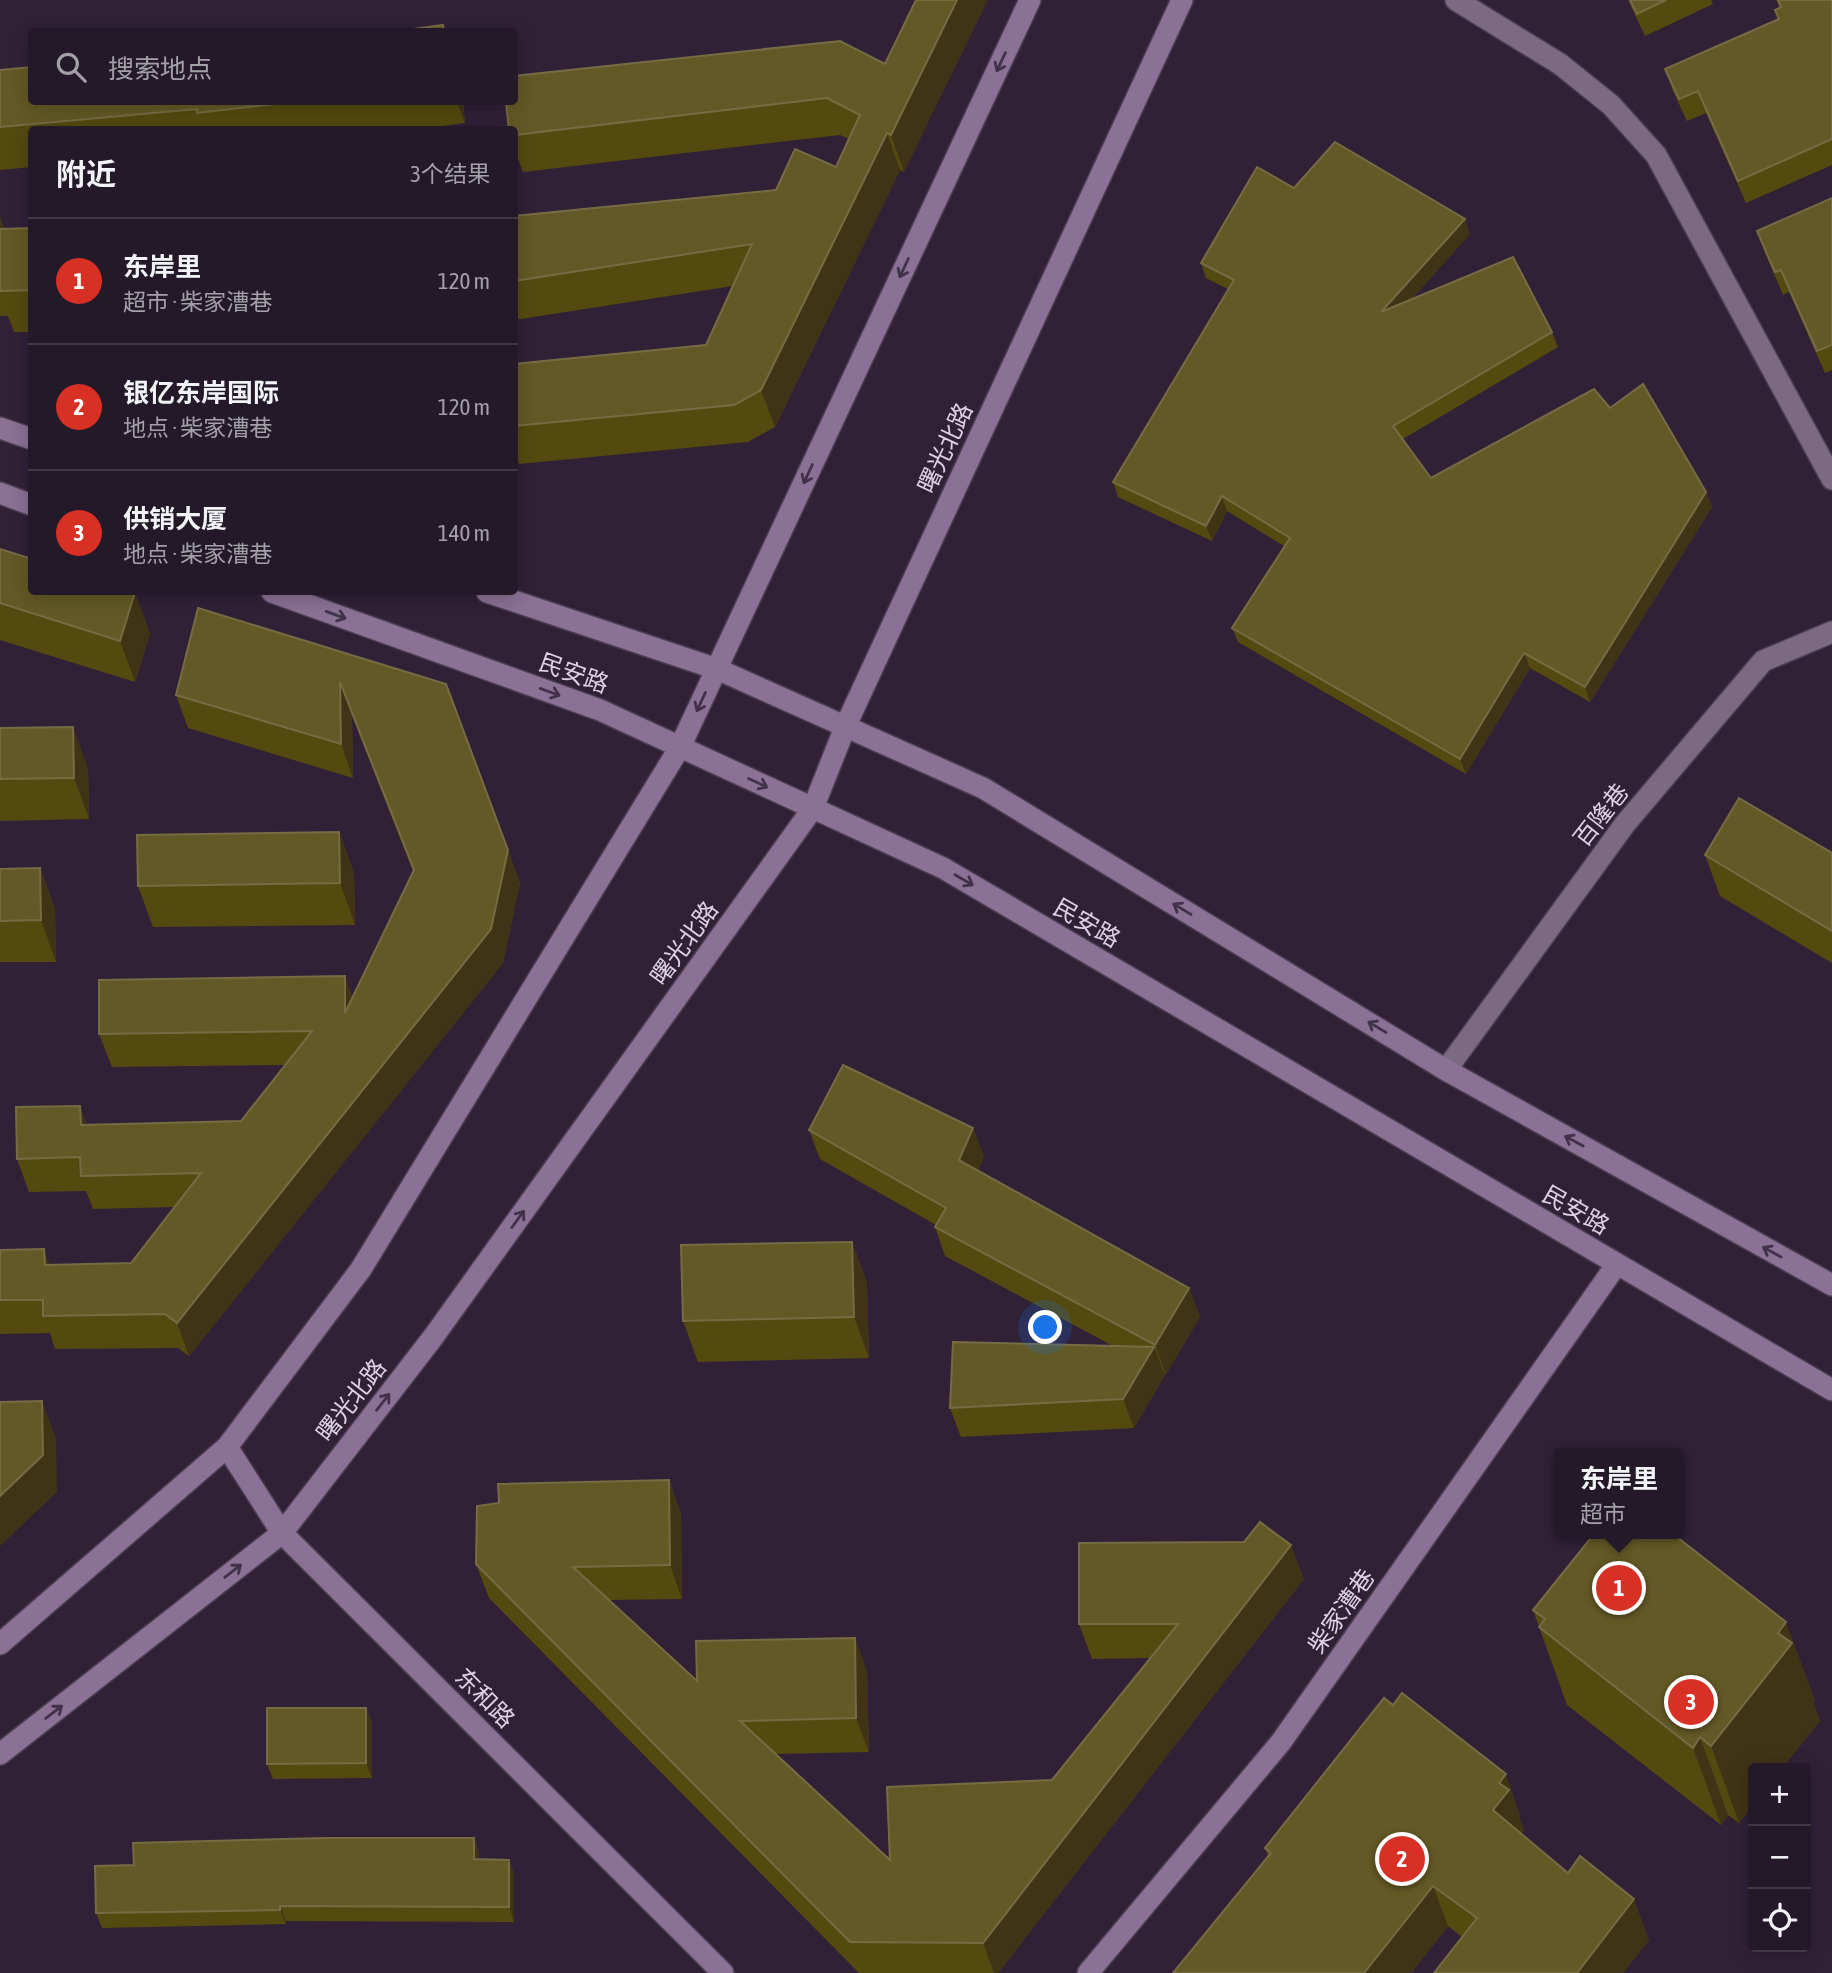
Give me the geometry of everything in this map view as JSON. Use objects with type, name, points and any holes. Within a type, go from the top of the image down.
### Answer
[{"type":"main road","points":[[0,1644],[228,1447],[361,1269],[680,747],[1030,0]]},
{"type":"main road","name":"曙光北路","points":[[0,1754],[282,1533],[434,1336],[813,808],[846,725],[1182,0]]},
{"type":"main road","points":[[0,428],[28,438]]},
{"type":"main road","points":[[0,493],[28,504]]},
{"type":"main road","name":"民安路","points":[[280,595],[600,710],[943,868],[1832,1390]]},
{"type":"main road","name":"民安路","points":[[496,595],[716,669],[983,788],[1446,1070],[1832,1285]]},
{"type":"main road","name":"柴家漕巷","points":[[1088,1973],[1281,1742],[1617,1264]]},
{"type":"main road","name":"东和路","points":[[228,1447],[282,1533],[723,1973]]},
{"type":"street","points":[[1456,0],[1560,64],[1611,104],[1656,155],[1832,479]]},
{"type":"street","name":"百隆巷","points":[[1446,1070],[1626,824],[1763,661],[1832,632]]},
{"type":"building","points":[[916,0],[957,0],[891,135],[887,133],[761,390],[734,405],[518,426],[518,364],[706,345],[752,244],[518,280],[518,216],[776,190],[795,149],[836,167],[860,115],[827,98],[518,135],[518,126],[509,126],[506,105],[518,105],[518,76],[840,41],[885,64]]},
{"type":"building","points":[[1630,0],[1666,0],[1637,14]]},
{"type":"building","points":[[1778,0],[1832,0],[1832,139],[1738,181],[1698,91],[1679,99],[1665,69],[1779,19],[1775,10],[1781,7]]},
{"type":"building","points":[[443,25],[443,28],[421,28]]},
{"type":"building","points":[[28,67],[28,105],[266,105],[197,113],[197,109],[0,127],[0,70]]},
{"type":"building","points":[[1335,142],[1465,219],[1381,312],[1513,257],[1552,332],[1393,426],[1431,478],[1594,389],[1610,408],[1643,384],[1706,492],[1585,687],[1524,653],[1460,759],[1232,628],[1290,538],[1222,496],[1206,526],[1113,482],[1234,280],[1201,263],[1257,167],[1294,188]]},
{"type":"building","points":[[1832,198],[1832,345],[1817,351],[1781,270],[1775,272],[1757,231]]},
{"type":"building","points":[[28,228],[28,290],[0,291],[0,229]]},
{"type":"building","points":[[0,549],[28,558],[28,595],[134,595],[120,641],[0,603]]},
{"type":"building","points":[[198,608],[446,684],[508,850],[491,929],[177,1323],[165,1314],[43,1316],[43,1300],[0,1300],[0,1250],[44,1249],[45,1265],[131,1263],[201,1173],[81,1176],[80,1157],[17,1159],[16,1107],[80,1106],[81,1125],[241,1121],[312,1031],[99,1034],[99,980],[345,976],[345,1013],[414,870],[340,682],[341,744],[176,695]]},
{"type":"building","points":[[73,727],[74,778],[0,779],[0,728]]},
{"type":"building","points":[[1739,798],[1832,853],[1832,931],[1705,855]]},
{"type":"building","points":[[339,832],[340,883],[138,886],[137,835]]},
{"type":"building","points":[[40,868],[41,920],[0,921],[0,869]]},
{"type":"building","points":[[843,1065],[973,1128],[959,1160],[1189,1288],[1155,1345],[935,1227],[946,1208],[809,1130]]},
{"type":"building","points":[[852,1242],[854,1317],[683,1321],[681,1245]]},
{"type":"building","points":[[953,1342],[1154,1347],[1123,1399],[950,1408]]},
{"type":"building","points":[[42,1401],[43,1455],[0,1496],[0,1402]]},
{"type":"building","points":[[669,1480],[670,1565],[573,1567],[697,1681],[696,1641],[855,1638],[856,1718],[740,1721],[890,1860],[887,1787],[1052,1780],[1178,1624],[1079,1624],[1079,1543],[1244,1542],[1260,1522],[1291,1545],[983,1943],[850,1942],[476,1564],[477,1506],[499,1503],[498,1484]]},
{"type":"building","points":[[1590,1539],[1679,1539],[1786,1622],[1778,1633],[1792,1643],[1711,1746],[1700,1737],[1693,1748],[1539,1627],[1545,1619],[1533,1610]]},
{"type":"building","points":[[1402,1693],[1506,1774],[1499,1783],[1509,1790],[1493,1810],[1568,1873],[1580,1856],[1634,1899],[1577,1973],[1434,1973],[1477,1918],[1433,1886],[1364,1973],[1173,1973],[1271,1853],[1265,1848],[1384,1698],[1393,1705]]},
{"type":"building","points":[[267,1708],[366,1708],[366,1763],[267,1764]]},
{"type":"building","points":[[326,1838],[474,1838],[474,1859],[509,1860],[509,1907],[280,1906],[280,1910],[96,1913],[95,1866],[134,1865],[133,1843]]},
{"type":"place","name":"东岸里","points":[[1619,1588]]},
{"type":"place","name":"供销大厦","points":[[1691,1702]]},
{"type":"place","name":"银亿东岸国际","points":[[1402,1859]]}]
